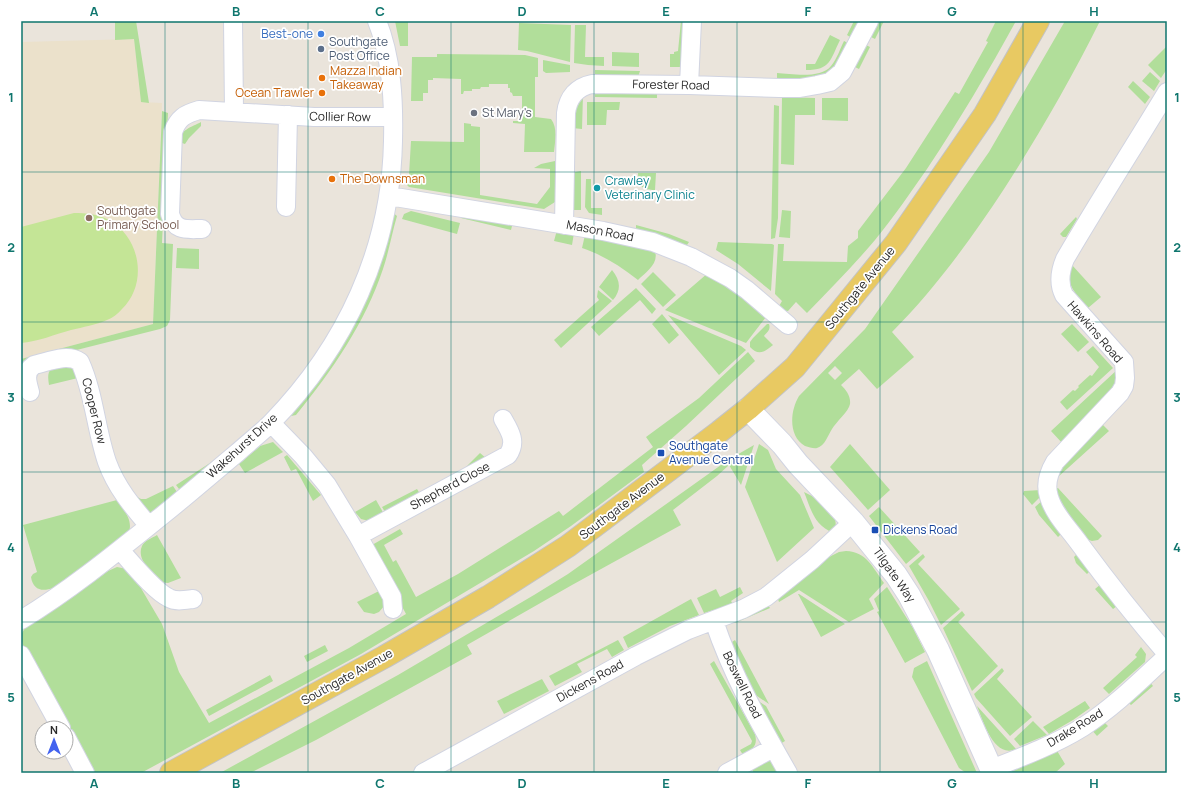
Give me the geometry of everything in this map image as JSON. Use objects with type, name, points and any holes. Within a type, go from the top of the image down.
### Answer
[{"type":"main road","name":"Southgate Avenue","points":[[171,773],[384,658],[488,597],[555,555],[653,483],[748,408],[795,367],[896,243],[985,114],[1038,21]]},
{"type":"street","points":[[233,21],[234,111]]},
{"type":"street","name":"Wakehurst Drive","points":[[21,620],[120,550],[188,495],[271,423],[310,378],[338,337],[364,287],[380,236],[389,196],[393,158],[391,80],[385,46],[377,21]]},
{"type":"street","points":[[689,85],[692,21]]},
{"type":"street","name":"Forester Road","points":[[564,224],[566,113],[569,101],[581,87],[592,84],[800,88],[830,82],[842,72],[869,21]]},
{"type":"street","name":"Hawkins Road","points":[[1167,92],[1139,139],[1116,172],[1062,268],[1060,284],[1064,295],[1124,362],[1125,378],[1124,386],[1120,393],[1056,462],[1050,473],[1048,496],[1053,507],[1107,582],[1167,655]]},
{"type":"street","name":"Collier Row","points":[[202,229],[184,229],[178,227],[172,220],[170,214],[173,132],[182,116],[199,110],[288,115],[393,117]]},
{"type":"street","points":[[286,207],[288,115]]},
{"type":"street","name":"Mason Road","points":[[389,196],[564,224],[653,242],[692,257],[730,278],[747,290],[788,325]]},
{"type":"street","name":"Cooper Row","points":[[30,392],[27,377],[30,368],[34,365],[66,357],[80,362],[86,378],[105,456],[114,479],[130,504],[149,526]]},
{"type":"street","name":"Tilgate Way","points":[[748,408],[853,522],[892,570],[909,595],[938,650],[992,771]]},
{"type":"street","name":"Shepherd Close","points":[[358,536],[508,454],[511,450],[512,438],[503,420]]},
{"type":"street","points":[[271,423],[303,456],[327,485],[358,536],[392,597],[393,609]]},
{"type":"street","name":"Dickens Road","points":[[426,772],[636,656],[688,630],[743,609],[766,596],[812,560],[853,522]]},
{"type":"street","points":[[120,550],[162,594],[169,598],[178,600],[193,599]]},
{"type":"street","name":"Boswell Road","points":[[714,621],[720,640],[738,682],[788,773]]},
{"type":"street","points":[[21,655],[57,720]]},
{"type":"street","name":"Drake Road","points":[[992,771],[1062,739],[1083,726],[1105,711],[1167,655]]},
{"type":"street","points":[[727,773],[773,748]]},
{"type":"street","points":[[74,753],[85,773]]},
{"type":"shaded area","name":"Southgate Primary School","points":[[134,39],[141,102],[162,103],[153,324],[21,359],[21,42]]},
{"type":"green space","points":[[115,21],[136,21],[149,103],[141,102],[134,39],[115,40]]},
{"type":"green space","points":[[395,21],[408,21],[408,46],[400,46]]},
{"type":"green space","points":[[681,21],[686,21],[682,67],[670,67],[670,54],[674,54],[674,52],[678,51]]},
{"type":"green space","points":[[854,21],[862,21],[855,35],[850,37],[847,35]]},
{"type":"green space","points":[[876,21],[884,21],[875,39],[869,36]]},
{"type":"green space","points":[[996,21],[1016,21],[984,78],[950,133],[889,223],[859,259],[807,313],[796,302],[788,311],[780,310],[778,308],[782,301],[775,294],[778,244],[784,244],[783,261],[847,262],[848,246],[858,238],[858,231],[906,168],[955,92],[959,94],[988,42],[986,41]]},
{"type":"green space","points":[[1065,21],[1100,21],[1078,64],[1042,127],[1017,169],[991,208],[938,281],[892,332],[914,357],[877,389],[859,369],[841,385],[850,398],[850,404],[826,440],[820,447],[811,448],[805,446],[799,442],[793,430],[792,423],[792,416],[799,396],[865,329],[989,152]],"holes":[[[835,366],[842,373],[835,380],[828,373]]]},
{"type":"green space","points":[[519,23],[571,25],[570,62],[518,50]]},
{"type":"green space","points":[[575,25],[586,25],[585,57],[604,57],[604,66],[574,63]]},
{"type":"green space","points":[[830,35],[840,40],[829,62],[820,68],[806,70],[806,64],[815,64]]},
{"type":"green space","points":[[844,41],[850,44],[838,67],[826,78],[777,80],[777,73],[806,75],[820,73],[826,70],[835,60]]},
{"type":"green space","points":[[866,45],[870,47],[859,69],[855,67]]},
{"type":"green space","points":[[1167,46],[1167,69],[1161,78],[1148,65]]},
{"type":"green space","points":[[612,52],[639,53],[639,67],[612,66]]},
{"type":"green space","points":[[437,54],[525,55],[538,58],[538,77],[535,77],[535,117],[551,119],[555,126],[556,135],[554,152],[524,152],[525,124],[513,123],[513,121],[522,121],[522,96],[513,96],[510,92],[510,88],[508,88],[508,84],[489,84],[489,87],[472,89],[472,91],[464,91],[463,94],[461,94],[461,79],[433,78],[433,80],[428,80],[428,93],[423,93],[423,101],[411,101],[412,57],[437,57]]},
{"type":"green space","points":[[543,60],[570,65],[570,72],[546,73],[543,71]]},
{"type":"green space","points":[[595,70],[640,71],[638,77],[595,77]]},
{"type":"green space","points":[[1150,72],[1160,81],[1154,91],[1142,81]]},
{"type":"green space","points":[[1133,81],[1150,97],[1145,104],[1128,87]]},
{"type":"green space","points":[[595,90],[657,93],[657,98],[595,97]]},
{"type":"green space","points":[[583,95],[582,129],[572,128],[572,109]]},
{"type":"green space","points":[[782,97],[815,98],[815,115],[795,115],[794,165],[781,164]]},
{"type":"green space","points":[[822,98],[848,98],[848,121],[822,120]]},
{"type":"green space","points":[[587,102],[620,102],[619,110],[607,110],[606,125],[587,125]]},
{"type":"green space","points":[[774,105],[779,106],[778,218],[775,238],[771,239]]},
{"type":"green space","points":[[162,111],[168,113],[162,243],[173,244],[170,320],[167,326],[21,364],[21,359],[153,324]]},
{"type":"green space","points":[[201,122],[201,126],[185,144],[179,142],[181,135],[184,132],[190,127]]},
{"type":"green space","points":[[464,123],[471,124],[471,126],[480,127],[480,195],[537,204],[550,187],[550,169],[534,168],[541,164],[555,161],[555,202],[544,209],[409,187],[407,185],[411,141],[464,142]]},
{"type":"green space","points":[[581,171],[581,210],[570,210],[571,173]]},
{"type":"green space","points":[[638,173],[656,173],[655,190],[644,188],[640,185]]},
{"type":"green space","points":[[586,179],[591,179],[591,208],[602,208],[602,215],[589,213],[585,207]]},
{"type":"green space","points":[[782,210],[791,211],[790,238],[779,237]]},
{"type":"green space","points":[[411,211],[460,223],[457,234],[402,219],[404,214]]},
{"type":"green space","points":[[392,212],[397,216],[387,256],[376,289],[367,308],[335,364],[296,415],[291,416],[289,413]]},
{"type":"green space","points":[[74,213],[101,216],[120,228],[134,249],[138,275],[135,287],[130,299],[122,309],[109,319],[40,340],[21,343],[21,227]]},
{"type":"green space","points":[[462,214],[513,222],[511,230],[461,218]]},
{"type":"green space","points":[[1076,217],[1077,219],[1066,237],[1063,237],[1060,234]]},
{"type":"green space","points":[[636,225],[669,234],[689,242],[685,248],[636,231]]},
{"type":"green space","points":[[557,230],[574,233],[572,245],[554,241]]},
{"type":"green space","points":[[585,235],[655,251],[655,260],[651,267],[638,280],[611,261],[582,248]]},
{"type":"green space","points":[[718,242],[774,245],[771,291],[738,264],[716,250]]},
{"type":"green space","points":[[177,248],[199,249],[199,269],[176,268]]},
{"type":"green space","points":[[1072,265],[1101,297],[1088,308],[1075,293],[1070,283],[1069,271]]},
{"type":"green space","points":[[612,270],[617,277],[619,285],[618,292],[613,300],[599,287]]},
{"type":"green space","points":[[653,272],[676,295],[663,307],[641,284]]},
{"type":"green space","points":[[708,273],[718,278],[766,317],[746,343],[665,310]]},
{"type":"green space","points":[[636,288],[656,309],[652,314],[640,300],[599,336],[591,327]]},
{"type":"green space","points":[[598,290],[612,301],[561,348],[554,340],[599,300],[597,297]]},
{"type":"green space","points":[[662,314],[679,335],[669,344],[652,324]]},
{"type":"green space","points":[[668,315],[741,346],[746,350],[719,375]]},
{"type":"green space","points":[[767,324],[769,324],[769,328],[764,336],[773,345],[762,352],[753,350],[750,347],[750,342]]},
{"type":"green space","points":[[1072,324],[1089,342],[1078,352],[1061,334]]},
{"type":"green space","points":[[1093,346],[1113,368],[1067,410],[1060,402],[1073,390],[1075,391],[1079,387],[1078,386],[1090,375],[1092,376],[1099,367],[1086,352]]},
{"type":"green space","points":[[748,352],[755,361],[642,465],[644,472],[571,526],[534,551],[361,654],[141,773],[92,773],[74,740],[74,720],[63,720],[24,649],[22,633],[27,625],[67,601],[108,571],[117,567],[127,569],[135,578],[162,624],[179,672],[209,723],[349,648],[406,614],[374,553],[372,545],[400,529],[403,534],[384,545],[393,562],[396,560],[416,597],[458,574],[559,511],[563,516],[653,447],[646,437],[699,398]]},
{"type":"green space","points":[[70,366],[78,378],[49,385],[48,378],[52,367]]},
{"type":"green space","points":[[1118,369],[1117,385],[1063,444],[1051,431]]},
{"type":"green space","points":[[277,408],[244,438],[241,440]]},
{"type":"green space","points":[[1100,422],[1109,431],[1058,477],[1060,467]]},
{"type":"green space","points":[[241,440],[182,493],[176,485],[213,461]]},
{"type":"green space","points":[[273,442],[283,452],[245,473],[239,464],[260,446]]},
{"type":"green space","points":[[759,444],[768,450],[776,469],[800,495],[814,528],[777,562],[745,487]]},
{"type":"green space","points":[[850,444],[890,490],[868,510],[830,467]]},
{"type":"green space","points":[[754,445],[741,485],[729,465],[673,510],[681,525],[467,645],[472,654],[316,740],[250,773],[220,773],[398,675],[534,595],[568,574],[728,460]]},
{"type":"green space","points":[[480,453],[487,459],[463,470]]},
{"type":"green space","points":[[287,455],[321,495],[313,501],[296,469],[291,471],[284,457]]},
{"type":"green space","points":[[173,486],[179,495],[163,507],[153,512],[145,511],[134,495],[141,499],[146,499]]},
{"type":"green space","points":[[1054,488],[1058,488],[1102,536],[1098,540],[1092,541],[1086,539],[1065,513]]},
{"type":"green space","points":[[417,489],[420,494],[385,512],[382,507]]},
{"type":"green space","points":[[1041,490],[1042,495],[1032,505],[1023,494],[1024,491]]},
{"type":"green space","points":[[804,492],[823,503],[832,513],[836,526],[834,533],[822,526],[814,516]]},
{"type":"green space","points":[[117,500],[128,517],[130,530],[128,535],[53,588],[42,590],[36,587],[31,577],[37,572],[23,525]]},
{"type":"green space","points":[[376,500],[384,514],[369,521],[361,519],[355,512]]},
{"type":"green space","points":[[1043,500],[1063,532],[1058,537],[1039,515],[1035,507]]},
{"type":"green space","points":[[879,507],[920,552],[906,564],[869,516]]},
{"type":"green space","points":[[157,535],[181,578],[168,583],[159,582],[146,566],[141,556],[143,544]]},
{"type":"green space","points":[[846,551],[859,554],[869,562],[884,583],[869,599],[874,609],[849,622],[799,590],[779,602],[778,599],[827,558],[839,552]]},
{"type":"green space","points":[[1078,553],[1091,570],[1087,574],[1076,563],[1074,557]]},
{"type":"green space","points":[[923,554],[925,557],[918,564],[960,609],[941,625],[909,566]]},
{"type":"green space","points":[[1101,584],[1117,606],[1113,609],[1095,589]]},
{"type":"green space","points":[[740,587],[743,593],[731,601],[733,604],[704,613],[697,598],[716,589],[720,597]]},
{"type":"green space","points":[[887,587],[913,628],[925,652],[905,663],[877,612],[879,611],[874,599]]},
{"type":"green space","points":[[381,590],[385,605],[379,612],[374,614],[364,612],[357,602]]},
{"type":"green space","points":[[799,594],[845,624],[821,637]]},
{"type":"green space","points":[[691,599],[699,615],[670,626],[628,648],[623,637]]},
{"type":"green space","points":[[767,604],[770,608],[735,623],[733,620]]},
{"type":"green space","points":[[962,611],[965,615],[958,622],[998,666],[972,691],[943,628]]},
{"type":"green space","points":[[618,640],[624,650],[612,657],[607,649],[577,664],[582,672],[555,686],[549,676]]},
{"type":"green space","points":[[735,640],[769,704],[754,694],[737,658],[732,642]]},
{"type":"green space","points":[[325,645],[328,651],[307,662],[304,656]]},
{"type":"green space","points":[[1141,647],[1146,654],[1145,662],[1109,694],[1103,688],[1137,657],[1135,655]]},
{"type":"green space","points":[[714,661],[755,734],[756,742],[754,747],[743,755],[740,750],[751,744],[752,741],[710,664]]},
{"type":"green space","points":[[927,661],[977,773],[966,773],[959,768],[912,677],[914,668]]},
{"type":"green space","points":[[1002,668],[1004,671],[997,679],[1032,717],[1010,736],[974,694]]},
{"type":"green space","points":[[270,675],[273,681],[209,716],[206,710]]},
{"type":"green space","points":[[542,679],[549,691],[504,714],[497,701]]},
{"type":"green space","points":[[1149,681],[1153,686],[1131,705],[1126,700]]},
{"type":"green space","points":[[752,697],[766,706],[785,741],[780,744]]},
{"type":"green space","points":[[1085,701],[1090,708],[1073,720],[1049,734],[1043,727]]},
{"type":"green space","points":[[977,706],[1016,749],[1008,751],[1001,749],[996,744],[986,729]]},
{"type":"green space","points":[[1102,720],[1108,726],[1097,736],[1090,728]]},
{"type":"green space","points":[[1033,721],[1047,735],[1020,746],[1014,739]]},
{"type":"green space","points":[[1056,749],[1065,764],[1055,773],[1011,773],[1014,768]]},
{"type":"green space","points":[[764,760],[770,761],[776,765],[778,773],[754,773],[750,766]]},
{"type":"place","name":"Best-one","points":[[321,34]]},
{"type":"place","name":"Southgate Post Office","points":[[321,49]]},
{"type":"place","name":"Mazza Indian Takeaway","points":[[322,78]]},
{"type":"place","name":"Ocean Trawler","points":[[322,93]]},
{"type":"place","name":"St Mary's","points":[[474,113]]},
{"type":"place","name":"The Downsman","points":[[332,179]]},
{"type":"place","name":"Crawley Veterinary Clinic","points":[[597,188]]},
{"type":"place","name":"Southgate Primary School","points":[[89,218]]},
{"type":"place","name":"Southgate Avenue Central","points":[[661,453]]},
{"type":"place","name":"Dickens Road","points":[[875,530]]}]
